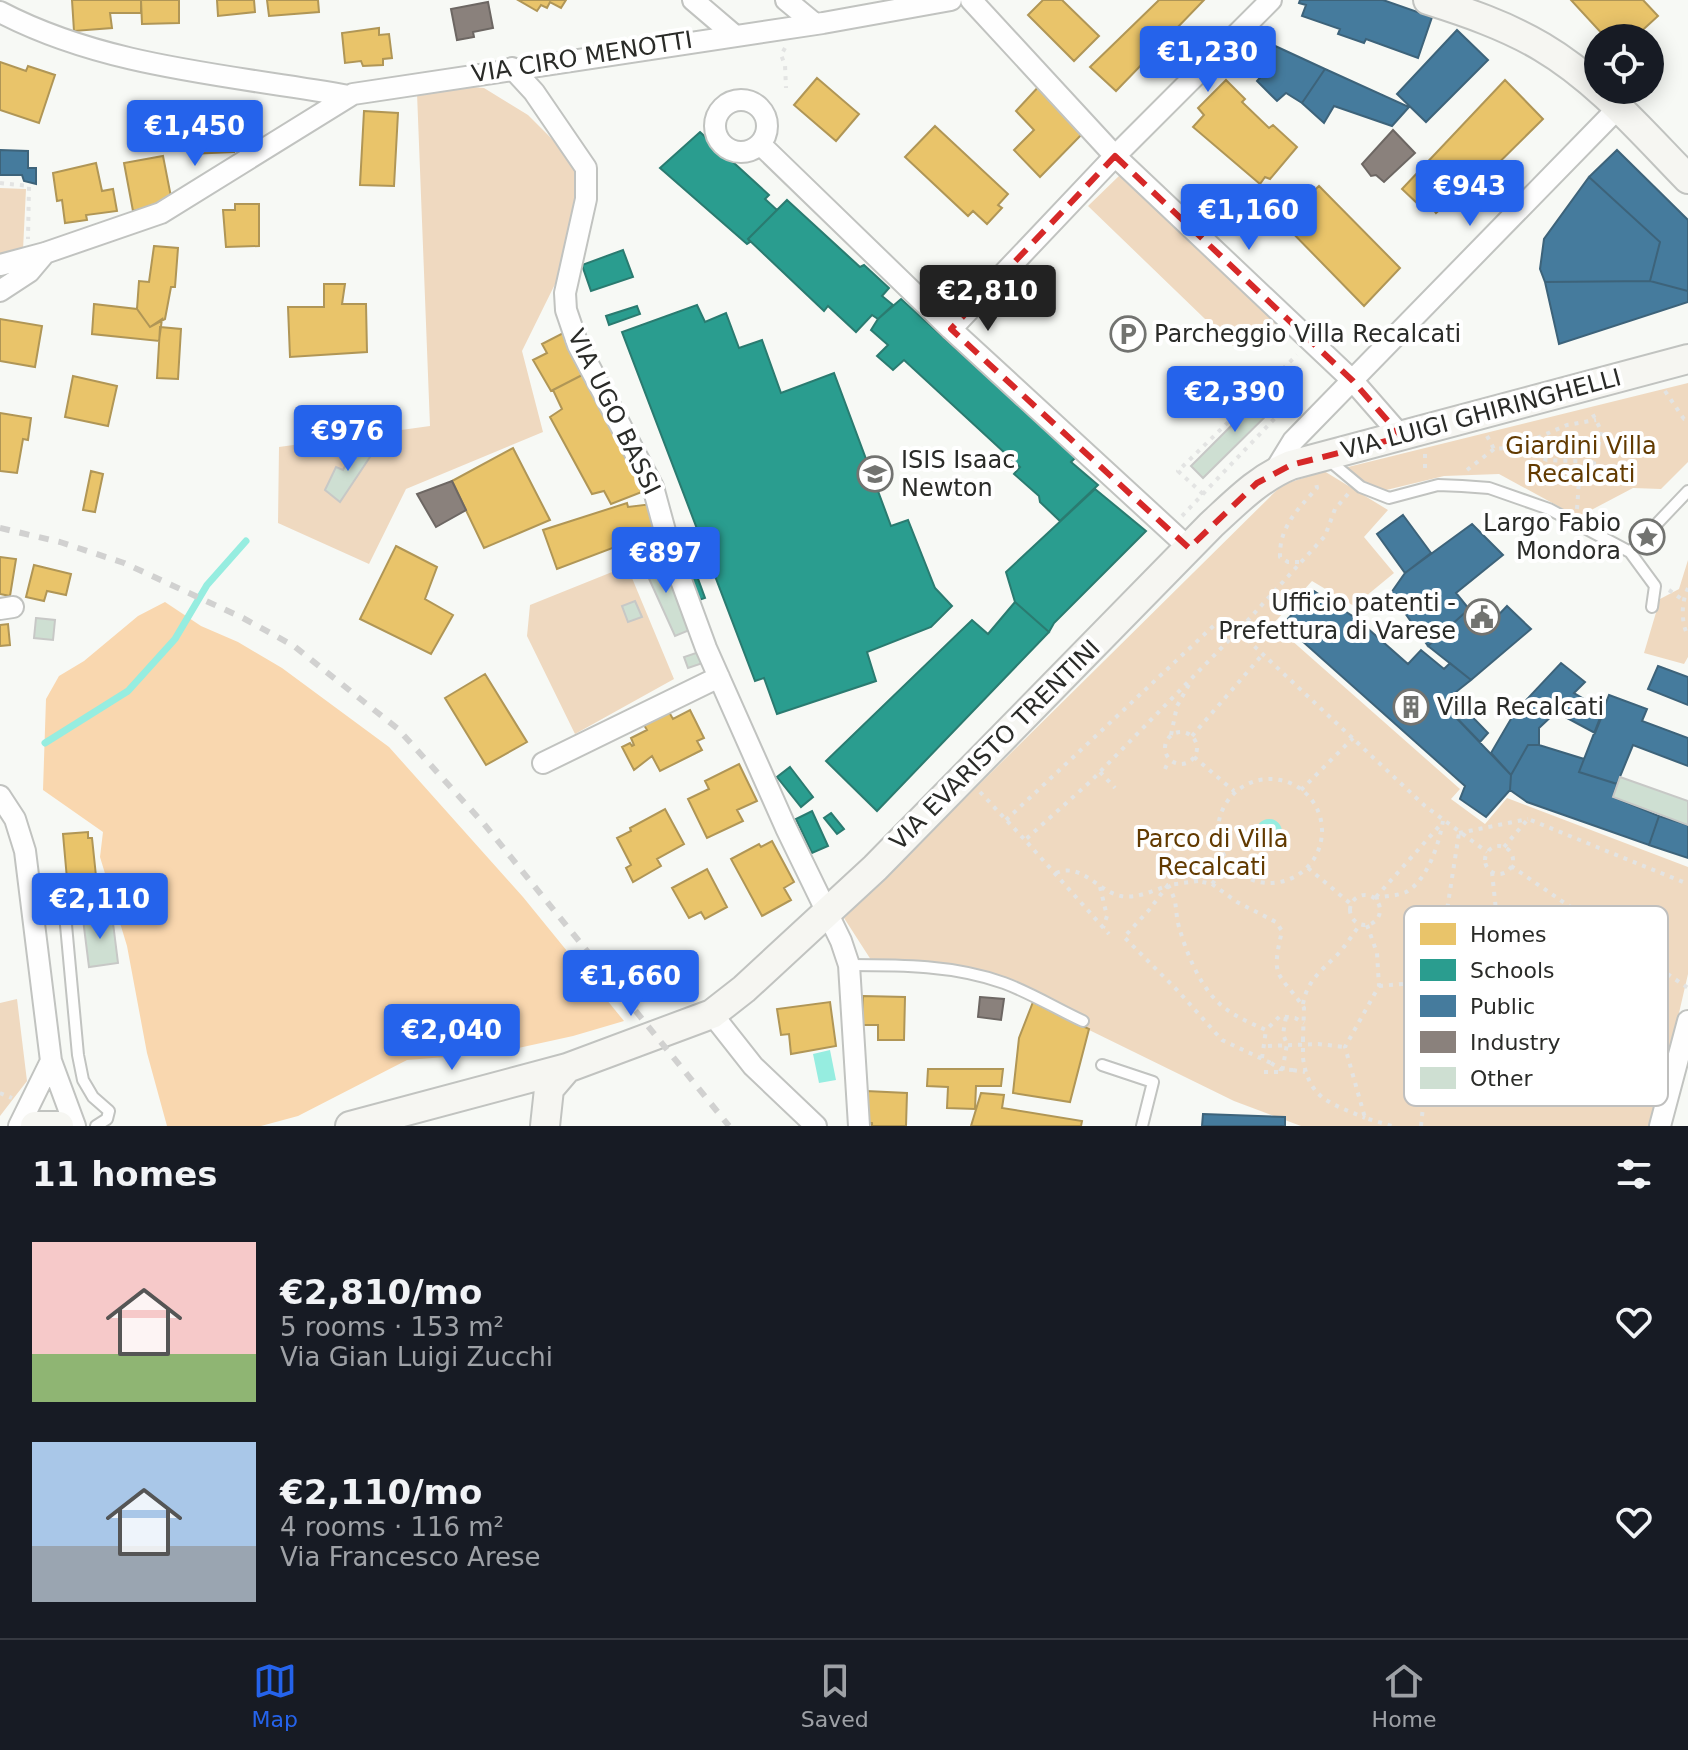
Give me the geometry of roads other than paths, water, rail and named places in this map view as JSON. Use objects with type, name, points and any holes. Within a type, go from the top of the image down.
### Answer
[{"type":"street","points":[[693,0],[734,35]]},
{"type":"street","points":[[786,0],[813,24]]},
{"type":"street","name":"VIA CIRO MENOTTI","points":[[0,12],[31,28],[123,59],[349,96],[951,0]]},
{"type":"street","points":[[971,0],[1115,156],[1353,381],[1414,444]]},
{"type":"street","points":[[951,329],[1115,156],[1271,0]]},
{"type":"street","points":[[1440,2],[1512,31],[1575,69],[1688,179]]},
{"type":"street","name":"VIA UGO BASSI","points":[[512,68],[534,92],[586,168],[586,199],[565,293],[566,310],[578,345],[653,487],[671,553],[719,677],[841,941],[849,965],[859,1126]]},
{"type":"street","name":"VIA CIRO MENOTTI","points":[[0,265],[161,213],[349,96]]},
{"type":"street","points":[[1274,472],[1293,441],[1618,108]]},
{"type":"street","points":[[760,144],[951,329],[1180,538]]},
{"type":"street","points":[[0,291],[29,272],[36,255]]},
{"type":"street","name":"VIA LUIGI GHIRINGHELLI","points":[[1274,472],[1291,465],[1414,444],[1688,359]]},
{"type":"street","name":"VIA EVARISTO TRENTINI","points":[[350,1126],[567,1068],[712,1014],[744,989],[875,868],[1180,538],[1274,472]]},
{"type":"street","points":[[543,763],[719,677]]},
{"type":"street","points":[[0,796],[15,819],[25,851],[51,1061],[75,1126]]},
{"type":"street","points":[[712,1014],[753,1066],[816,1126]]},
{"type":"street","points":[[1668,1096],[1688,1021]]},
{"type":"street","points":[[19,1126],[51,1061]]},
{"type":"street","points":[[545,1126],[549,1089],[567,1068]]},
{"type":"street","points":[[1660,1126],[1665,1106]]},
{"type":"street","points":[[35,1126],[59,1126]]},
{"type":"lane","points":[[1331,462],[1361,487],[1389,498],[1438,485],[1489,488],[1549,509],[1630,552],[1655,586],[1652,607]]},
{"type":"lane","points":[[1630,552],[1688,491]]},
{"type":"lane","points":[[74,897],[66,925],[78,1055],[83,1080],[93,1097],[109,1111],[107,1119],[96,1126]]},
{"type":"lane","points":[[849,965],[921,965],[959,971],[1004,983],[1083,1021]]},
{"type":"lane","points":[[1102,1065],[1153,1082],[1142,1126]]},
{"type":"water","points":[[1269,819],[1278,823],[1282,832],[1278,841],[1269,845],[1260,841],[1256,832],[1260,823]]},
{"type":"water","points":[[830,1050],[836,1080],[819,1083],[813,1054]]},
{"type":"waterway","points":[[45,743],[128,691],[175,639],[207,585],[246,541]]},
{"type":"railway","points":[[0,528],[60,542],[124,563],[243,618],[294,646],[398,729],[484,824],[729,1126]]},
{"type":"place","name":"Parcheggio Villa Recalcati","points":[[1128,334]]},
{"type":"place","name":"ISIS Isaac Newton","points":[[875,474]]},
{"type":"place","name":"Largo Fabio Mondora","points":[[1647,537]]},
{"type":"place","name":"Ufficio patenti - Prefettura di Varese","points":[[1482,617]]},
{"type":"place","name":"Villa Recalcati","points":[[1411,707]]},
{"type":"park label","name":"Giardini Villa Recalcati","points":[[1581,460]]},
{"type":"park label","name":"Parco di Villa Recalcati","points":[[1212,853]]}]
